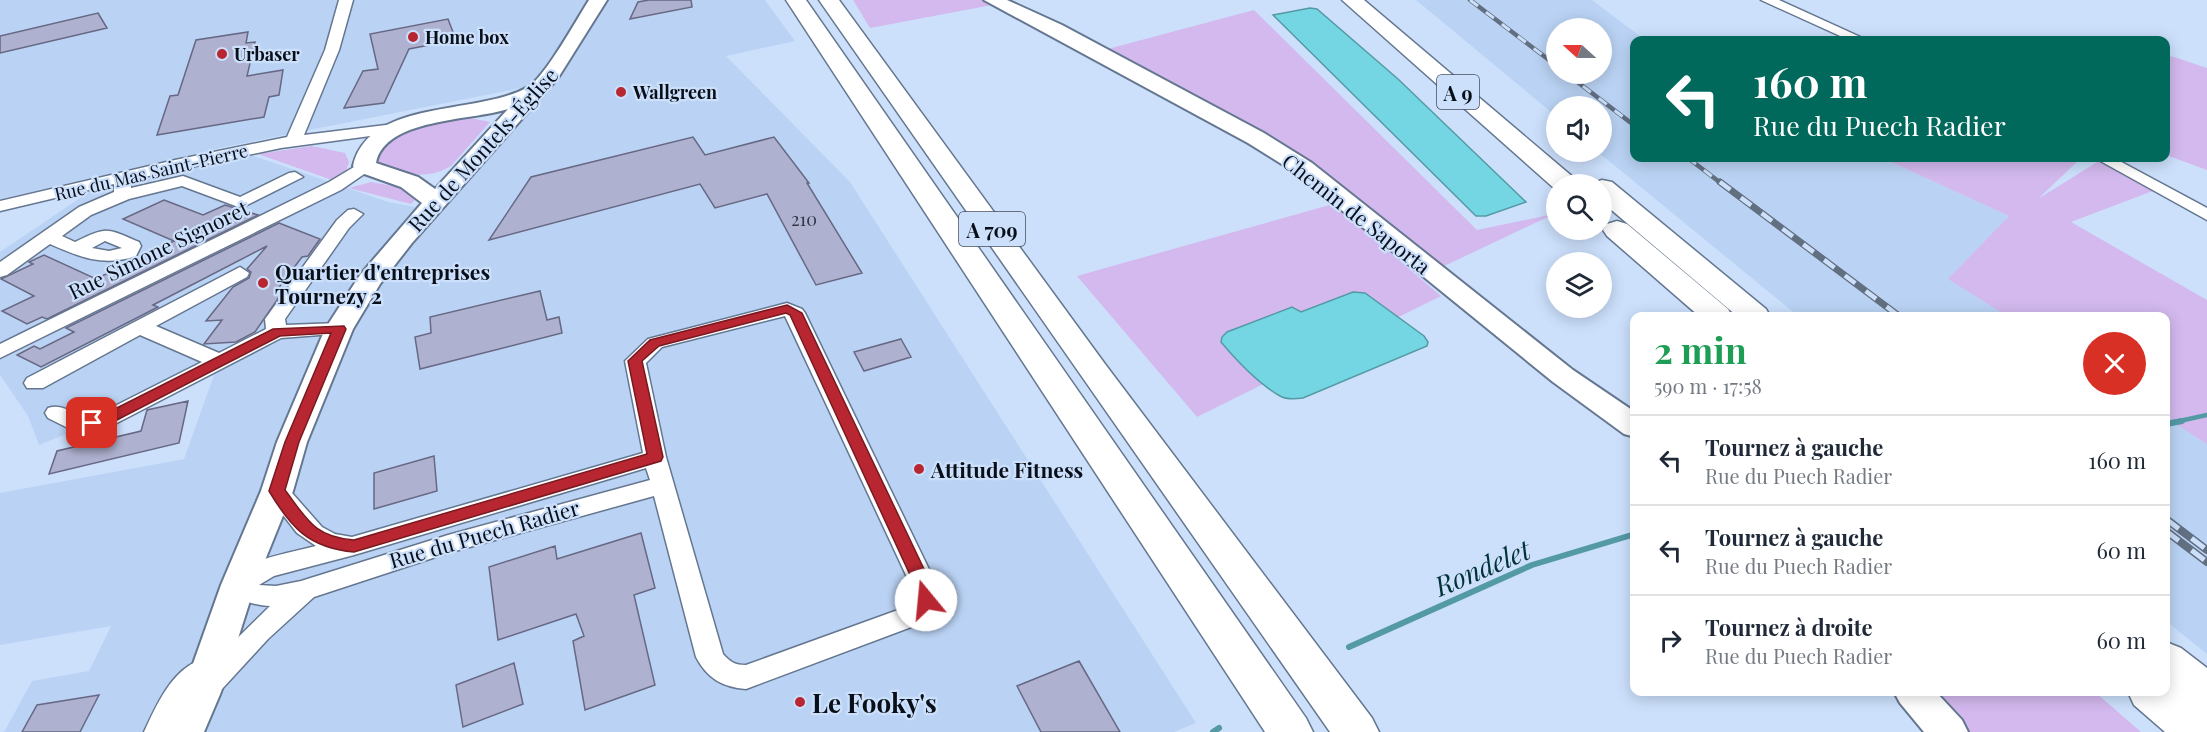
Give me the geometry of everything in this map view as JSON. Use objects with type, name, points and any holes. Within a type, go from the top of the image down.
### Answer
[{"type":"highway","name":"A 709","points":[[796,0],[1290,731]]},
{"type":"highway","name":"A 709","points":[[829,0],[1086,362],[1356,732]]},
{"type":"highway","name":"A 9","points":[[1352,0],[1552,174]]},
{"type":"highway","name":"A 9","points":[[1377,0],[1546,142]]},
{"type":"highway","name":"A 9","points":[[1570,162],[1585,174]]},
{"type":"highway","points":[[1612,196],[1750,312]]},
{"type":"highway","points":[[1612,226],[1712,312]]},
{"type":"highway","points":[[2170,663],[2207,694]]},
{"type":"highway","points":[[2155,696],[2197,732]]},
{"type":"street","points":[[298,140],[332,50],[346,0]]},
{"type":"street","name":"Rue de Montels-Église","points":[[184,732],[207,676],[238,585],[277,491],[292,442],[339,329],[369,281],[433,201],[538,89],[567,53],[598,0]]},
{"type":"street","name":"Chemin de Saporta","points":[[996,0],[1055,29],[1256,138],[1305,168],[1563,376],[1630,423]]},
{"type":"street","points":[[1768,0],[1851,36]]},
{"type":"street","name":"Rue du Mas Saint-Pierre","points":[[0,206],[123,186],[298,140],[323,136],[364,136],[433,117],[500,105],[538,89]]},
{"type":"street","name":"Rue du Mas Saint-Pierre","points":[[462,112],[491,116],[499,119],[502,126]]},
{"type":"street","name":"Rue du Mas Saint-Pierre","points":[[371,165],[377,141],[394,129]]},
{"type":"street","name":"Rue du Mas Saint-Pierre","points":[[298,140],[346,146],[371,165],[424,188],[433,201]]},
{"type":"street","points":[[2110,162],[2207,215]]},
{"type":"street","name":"Rue Simone Signoret","points":[[0,352],[335,186],[371,165]]},
{"type":"street","name":"Rue du Mas Saint-Pierre","points":[[405,180],[460,172]]},
{"type":"street","points":[[0,271],[123,186],[183,181],[240,203],[294,177]]},
{"type":"street","points":[[277,332],[275,319],[343,225],[354,214]]},
{"type":"street","points":[[49,237],[77,248]]},
{"type":"street","points":[[36,383],[142,328],[240,273]]},
{"type":"street","points":[[787,309],[795,313],[926,590],[926,600],[921,612],[746,677],[727,675],[714,665],[710,657],[664,485],[635,361],[655,343],[787,309]]},
{"type":"street","points":[[142,328],[219,360]]},
{"type":"street","points":[[56,413],[78,426],[105,420],[277,332],[339,329]]},
{"type":"street","name":"Rue du Puech Radier","points":[[656,457],[354,546],[267,568],[238,585],[249,593],[264,596],[308,589],[368,567],[583,505],[664,485]]},
{"type":"street","name":"Rue du Puech Radier","points":[[277,491],[307,530],[331,544],[354,546]]},
{"type":"street","name":"Rue du Puech Radier","points":[[207,676],[308,589]]},
{"type":"street","name":"Rue de Montels-Église","points":[[158,732],[171,706],[207,676]]},
{"type":"street","points":[[1916,696],[1948,732]]},
{"type":"shaded area","points":[[0,0],[765,0],[795,41],[726,56],[850,182],[1196,723],[1174,732],[4,732],[32,681],[89,671],[111,626],[0,645],[0,493],[184,459],[214,375],[39,445],[28,416],[0,375],[0,252],[89,192],[251,155],[388,202],[415,207],[537,85],[229,146],[0,199]]},
{"type":"shaded area","points":[[853,0],[983,0],[992,5],[870,28]]},
{"type":"shaded area","points":[[1416,0],[1592,0],[1640,36],[1630,36],[1630,162],[1891,162],[2009,216],[1949,279],[2001,312],[1793,312],[1610,162],[1612,162],[1612,96],[1546,96],[1546,108]]},
{"type":"shaded area","points":[[1310,8],[1317,9],[1398,79],[1526,202],[1486,216],[1476,216],[1273,15]]},
{"type":"shaded area","points":[[1254,10],[1477,230],[1546,216],[1546,218],[1440,268],[1353,198],[1104,50]]},
{"type":"shaded area","points":[[2170,57],[2207,68],[2207,170],[2170,156]]},
{"type":"shaded area","points":[[466,117],[490,122],[451,166],[432,174],[416,174],[390,170],[379,162],[378,156],[382,147],[390,139],[416,128]]},
{"type":"shaded area","points":[[312,146],[345,153],[349,162],[346,171],[332,180],[258,154]]},
{"type":"shaded area","points":[[1891,162],[2077,162],[2038,199],[2097,162],[2108,162],[2158,189],[2071,222],[2207,300],[2207,444],[2170,421],[2170,312],[2001,312],[1948,279],[2009,216]]},
{"type":"shaded area","points":[[371,182],[413,190],[419,196],[411,204],[349,188]]},
{"type":"shaded area","points":[[1333,204],[1441,296],[1197,417],[1077,276]]},
{"type":"shaded area","points":[[1353,292],[1365,293],[1424,336],[1428,342],[1427,346],[1303,398],[1291,399],[1280,396],[1256,379],[1221,342],[1227,332],[1292,307],[1301,312]]},
{"type":"shaded area","points":[[2170,421],[2207,444],[2207,654],[2170,624]]},
{"type":"shaded area","points":[[1935,696],[2100,696],[2141,732],[1967,732]]},
{"type":"building","points":[[691,0],[692,7],[630,19],[638,2]]},
{"type":"building","points":[[98,13],[107,28],[0,53],[0,36]]},
{"type":"building","points":[[448,19],[456,40],[409,49],[384,103],[344,108],[363,71],[378,69],[370,34]]},
{"type":"building","points":[[248,32],[246,43],[255,42],[247,76],[283,70],[279,95],[269,97],[264,117],[157,135],[170,96],[178,95],[196,40]]},
{"type":"building","points":[[693,137],[705,155],[774,137],[809,183],[807,183],[862,273],[816,285],[767,194],[715,208],[700,184],[489,240],[531,177]]},
{"type":"building","points":[[164,200],[203,215],[225,205],[258,215],[47,319],[42,317],[27,324],[2,311],[34,296],[1,279],[33,264],[29,262],[44,255],[96,279],[174,241],[123,219]]},
{"type":"building","points":[[279,223],[320,239],[308,256],[302,257],[277,290],[284,290],[255,332],[236,342],[204,344],[222,320],[206,321],[233,287],[249,278],[251,272],[247,269],[267,246],[153,305],[158,307],[41,367],[17,355],[34,346],[40,349],[74,332],[66,328]]},
{"type":"building","points":[[540,291],[547,320],[559,317],[562,333],[420,369],[415,337],[431,333],[430,317]]},
{"type":"building","points":[[901,339],[911,357],[864,371],[854,352]]},
{"type":"building","points":[[188,401],[179,443],[49,474],[57,451],[141,431],[147,410]]},
{"type":"building","points":[[434,456],[437,491],[374,509],[374,473]]},
{"type":"building","points":[[641,533],[655,588],[634,595],[655,685],[585,710],[573,641],[584,636],[576,614],[498,640],[489,567],[555,546],[557,559]]},
{"type":"building","points":[[1079,661],[1120,732],[1041,732],[1017,686]]},
{"type":"building","points":[[514,663],[523,704],[463,727],[456,685]]},
{"type":"building","points":[[99,695],[80,732],[22,732],[37,705]]},
{"type":"waterway","name":"Rondelet","points":[[2175,422],[2207,415]]},
{"type":"waterway","name":"Rondelet","points":[[2170,423],[2182,421]]},
{"type":"waterway","name":"Rondelet","points":[[1349,647],[1532,565],[1630,536]]},
{"type":"waterway","name":"Rondelet","points":[[1213,732],[1219,728]]},
{"type":"railway","points":[[1470,0],[1546,58]]},
{"type":"railway","points":[[1580,84],[1630,122]]},
{"type":"railway","points":[[1693,162],[1722,184]]},
{"type":"railway","points":[[1720,182],[1894,312]]},
{"type":"railway","points":[[2170,522],[2207,550]]},
{"type":"railway","points":[[2170,534],[2207,562]]},
{"type":"place","name":"Home box","points":[[413,37]]},
{"type":"place","name":"Urbaser","points":[[222,54]]},
{"type":"place","name":"Wallgreen","points":[[621,92]]},
{"type":"place","name":"Quartier d'entreprises Tournezy 2","points":[[263,283]]},
{"type":"place","name":"Attitude Fitness","points":[[919,469]]},
{"type":"place","name":"Le Fooky's","points":[[800,702]]},
{"type":"route","points":[[92,423],[105,420],[188,375],[277,332],[339,329],[292,442],[277,491],[307,530],[320,540],[331,544],[354,546],[656,457],[640,393],[635,361],[655,343],[787,309],[795,313],[926,590],[926,600]]}]
